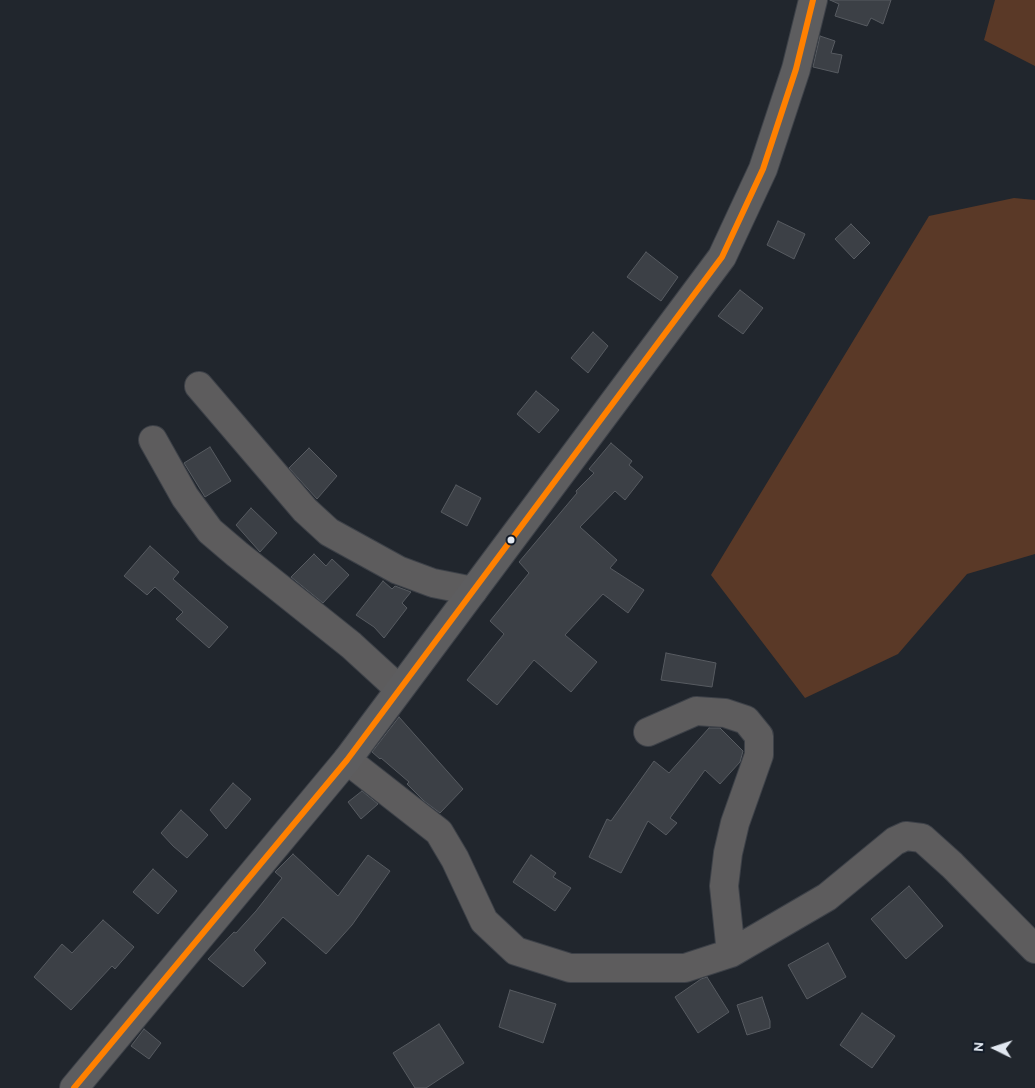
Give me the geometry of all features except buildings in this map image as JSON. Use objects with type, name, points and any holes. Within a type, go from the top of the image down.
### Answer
[{"type":"main road","points":[[74,1088],[347,760],[722,257],[763,169],[796,69],[813,0]]},
{"type":"street","points":[[199,386],[304,510],[329,532],[398,570],[433,583],[473,591]]},
{"type":"street","points":[[153,440],[186,497],[210,530],[236,554],[351,645],[399,689]]},
{"type":"street","points":[[648,732],[696,711],[725,713],[746,720],[759,736],[759,755],[735,824],[728,853],[724,886],[731,953]]},
{"type":"street","points":[[347,760],[439,832],[455,859],[484,921],[516,951],[570,968],[684,968],[731,953],[827,897],[895,841],[906,836],[922,838],[952,864],[1035,949]]},
{"type":"shaded area","points":[[995,0],[1035,0],[1035,66],[984,40]]},
{"type":"shaded area","points":[[1014,198],[1035,200],[1035,554],[967,574],[898,654],[805,698],[711,575],[929,216]]},
{"type":"transit line","points":[[74,1088],[347,760],[722,257],[763,169],[796,69],[813,0]]}]
